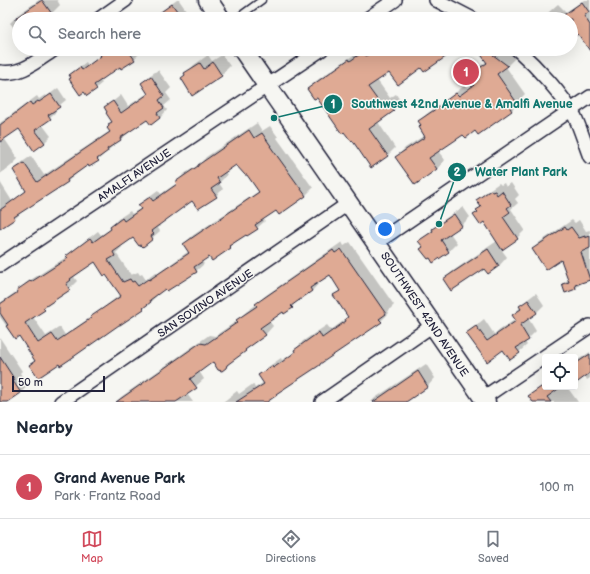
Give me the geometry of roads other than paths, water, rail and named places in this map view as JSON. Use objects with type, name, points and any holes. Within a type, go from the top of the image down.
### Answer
[{"type":"main road","points":[[208,0],[216,12]]},
{"type":"main road","name":"SOUTHWEST 42ND AVENUE","points":[[247,56],[484,400]]},
{"type":"street","points":[[109,12],[126,0]]},
{"type":"street","points":[[377,12],[395,0]]},
{"type":"street","points":[[436,0],[459,12]]},
{"type":"street","points":[[0,72],[11,73],[25,69],[44,56]]},
{"type":"street","name":"AMALFI AVENUE","points":[[0,265],[312,56]]},
{"type":"street","points":[[524,56],[562,97],[571,110],[578,124],[590,157]]},
{"type":"street","points":[[376,242],[590,97]]},
{"type":"street","name":"SAN SOVINO AVENUE","points":[[61,402],[349,203]]},
{"type":"street","points":[[322,402],[433,325]]},
{"type":"street","points":[[484,400],[590,326]]},
{"type":"lane","points":[[246,12],[262,0]]},
{"type":"place","name":"Grand Avenue Park","points":[[466,72]]},
{"type":"place","name":"Southwest 42nd Avenue & Amalfi Avenue","points":[[274,118]]},
{"type":"place","name":"Water Plant Park","points":[[439,224]]}]
